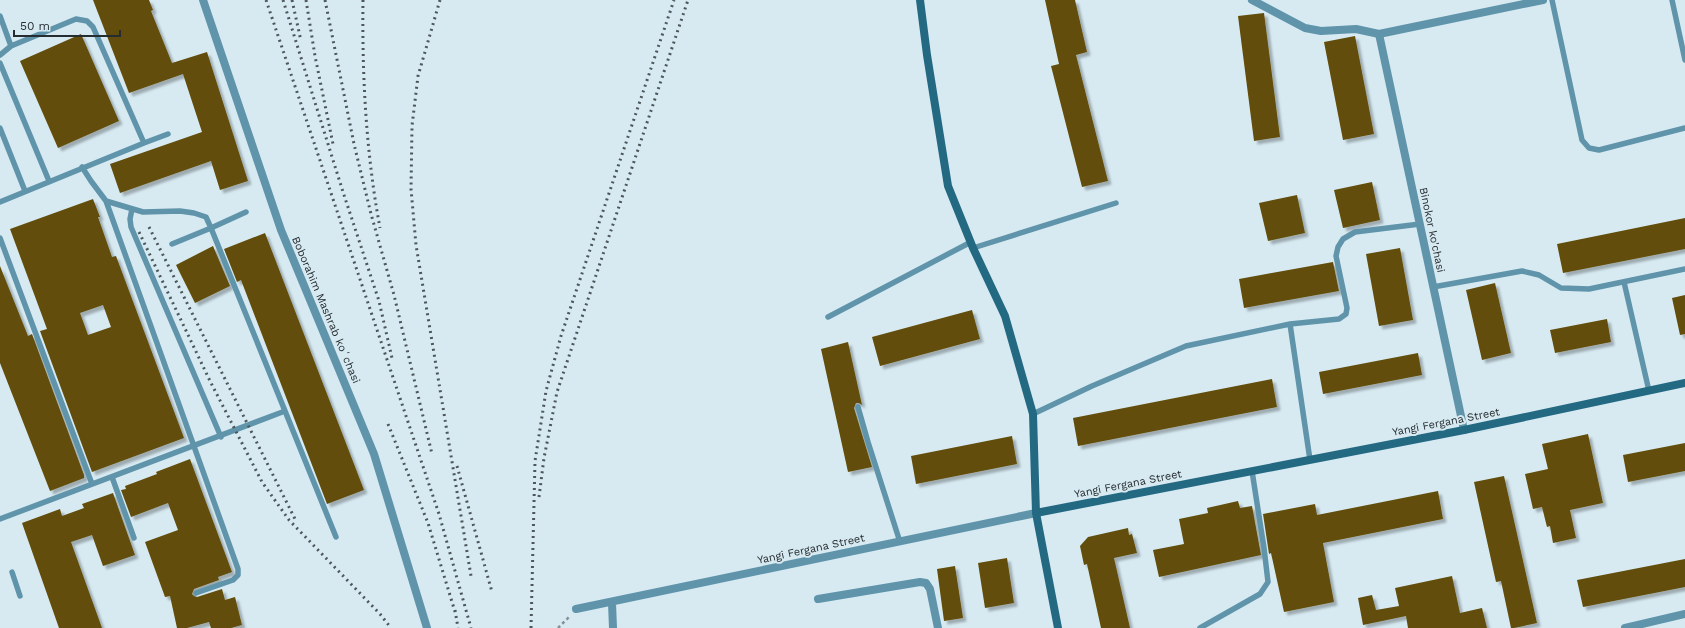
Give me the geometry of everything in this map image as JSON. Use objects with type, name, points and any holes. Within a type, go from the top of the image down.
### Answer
[{"type":"main road","points":[[920,0],[927,55],[948,186],[972,245],[1005,316],[1033,414],[1036,513],[1058,628]]},
{"type":"main road","name":"Yangi Fergana Street","points":[[1036,513],[1464,430],[1685,383]]},
{"type":"street","name":"Boborahim Mashrab koʻchasi","points":[[203,0],[281,230],[374,454],[428,628]]},
{"type":"street","points":[[1252,0],[1305,28],[1321,31],[1356,29],[1379,34],[1543,0]]},
{"type":"street","name":"Binokor ko'chasi","points":[[1379,34],[1464,430]]},
{"type":"street","name":"Yangi Fergana Street","points":[[576,610],[1036,513]]},
{"type":"street","points":[[818,599],[920,582],[926,583],[930,589],[938,628]]},
{"type":"street","points":[[612,603],[613,628]]},
{"type":"street","points":[[1625,628],[1685,614]]},
{"type":"lane","points":[[1552,0],[1582,140],[1589,148],[1599,150],[1685,128]]},
{"type":"lane","points":[[1672,0],[1685,60]]},
{"type":"lane","points":[[0,16],[11,46]]},
{"type":"lane","points":[[0,56],[11,46],[76,19],[87,21],[93,27],[144,143]]},
{"type":"lane","points":[[0,62],[49,181]]},
{"type":"lane","points":[[0,128],[25,191]]},
{"type":"lane","points":[[0,202],[82,167],[168,134]]},
{"type":"lane","points":[[82,167],[106,201],[238,569],[238,575],[233,580],[196,592]]},
{"type":"lane","points":[[106,201],[132,210],[143,212],[194,212],[206,217],[336,537]]},
{"type":"lane","points":[[828,317],[972,245],[1116,202]]},
{"type":"lane","points":[[132,210],[130,219],[131,227],[221,436]]},
{"type":"lane","points":[[172,244],[246,212]]},
{"type":"lane","points":[[1033,414],[1092,386],[1186,346],[1290,324],[1339,319],[1346,314],[1347,308],[1336,256],[1338,247],[1343,239],[1355,232],[1420,224]]},
{"type":"lane","points":[[0,238],[92,484]]},
{"type":"lane","points":[[1433,286],[1522,271],[1539,275],[1561,288],[1589,289],[1685,269]]},
{"type":"lane","points":[[1624,282],[1649,391]]},
{"type":"lane","points":[[1290,324],[1310,460]]},
{"type":"lane","points":[[858,407],[900,542]]},
{"type":"lane","points":[[0,519],[194,447],[285,411]]},
{"type":"lane","points":[[1200,628],[1260,594],[1268,582],[1252,471]]},
{"type":"lane","points":[[112,477],[134,538]]},
{"type":"lane","points":[[12,572],[20,596]]},
{"type":"path","points":[[558,628],[576,610]]},
{"type":"building","points":[[93,0],[149,0],[153,10],[151,11],[172,63],[207,52],[248,181],[220,190],[211,161],[120,193],[110,164],[202,132],[183,74],[129,93]]},
{"type":"building","points":[[1045,0],[1075,0],[1087,52],[1076,55],[1108,181],[1082,187],[1051,66],[1059,64]]},
{"type":"building","points":[[1264,13],[1280,137],[1254,141],[1238,16]]},
{"type":"building","points":[[81,34],[119,121],[58,148],[20,61]]},
{"type":"building","points":[[1355,36],[1374,134],[1343,140],[1324,42]]},
{"type":"building","points":[[1372,182],[1380,220],[1343,228],[1334,190]]},
{"type":"building","points":[[1297,195],[1305,233],[1268,241],[1259,203]]},
{"type":"building","points":[[93,199],[112,257],[116,256],[184,438],[92,472],[40,331],[47,329],[10,229]],"holes":[[[103,305],[111,327],[88,335],[80,313]]]},
{"type":"building","points":[[1685,218],[1685,249],[1563,273],[1557,244]]},
{"type":"building","points":[[265,233],[364,490],[327,504],[241,280],[237,282],[224,249]]},
{"type":"building","points":[[213,246],[230,286],[195,303],[176,265]]},
{"type":"building","points":[[1400,248],[1413,320],[1379,326],[1366,254]]},
{"type":"building","points":[[1333,262],[1339,291],[1244,308],[1239,279]]},
{"type":"building","points":[[0,266],[28,336],[32,334],[84,475],[84,478],[50,491],[0,363]]},
{"type":"building","points":[[1495,283],[1511,353],[1482,360],[1466,290]]},
{"type":"building","points":[[1685,295],[1685,334],[1680,335],[1672,298]]},
{"type":"building","points":[[972,310],[980,339],[880,366],[872,337]]},
{"type":"building","points":[[1607,319],[1611,342],[1555,353],[1550,330]]},
{"type":"building","points":[[848,342],[862,405],[856,403],[854,408],[872,467],[848,472],[821,349]]},
{"type":"building","points":[[1418,353],[1422,375],[1323,394],[1319,372]]},
{"type":"building","points":[[1272,379],[1277,407],[1078,446],[1073,418]]},
{"type":"building","points":[[1588,434],[1603,503],[1570,510],[1576,538],[1553,543],[1550,526],[1547,527],[1542,507],[1533,509],[1525,474],[1548,469],[1542,444]]},
{"type":"building","points":[[1012,436],[1017,464],[916,484],[911,456]]},
{"type":"building","points":[[1685,443],[1685,471],[1628,482],[1623,455]]},
{"type":"building","points":[[190,459],[232,572],[218,577],[219,580],[194,589],[192,594],[197,597],[222,589],[225,600],[235,597],[242,625],[231,628],[211,628],[209,622],[187,628],[177,628],[170,596],[165,597],[145,542],[178,530],[168,503],[131,517],[121,490],[126,489],[125,486],[157,474],[156,472]]},
{"type":"building","points":[[1504,476],[1537,623],[1514,628],[1511,628],[1501,581],[1496,582],[1474,482]]},
{"type":"building","points":[[1438,491],[1443,519],[1323,543],[1334,602],[1284,612],[1271,553],[1269,554],[1263,514],[1315,504],[1317,515]]},
{"type":"building","points":[[113,493],[135,555],[103,566],[92,535],[71,542],[102,628],[59,628],[22,523],[60,509],[62,516],[84,508],[82,504]]},
{"type":"building","points":[[1238,501],[1240,508],[1252,506],[1261,555],[1159,577],[1153,550],[1184,544],[1179,519],[1208,513],[1207,508]]},
{"type":"building","points":[[1128,528],[1129,535],[1132,534],[1137,553],[1114,558],[1130,628],[1101,628],[1087,564],[1084,565],[1080,546],[1088,537]]},
{"type":"building","points":[[1007,558],[1014,603],[985,608],[978,563]]},
{"type":"building","points":[[1685,559],[1685,587],[1583,607],[1577,580]]},
{"type":"building","points":[[955,566],[963,618],[944,621],[937,569]]},
{"type":"building","points":[[1452,576],[1460,613],[1482,608],[1487,628],[1408,628],[1406,616],[1363,625],[1358,598],[1372,595],[1376,610],[1399,606],[1395,588]]},
{"type":"railway","points":[[266,0],[439,514],[471,628]]},
{"type":"railway","points":[[283,0],[379,301],[392,358]]},
{"type":"railway","points":[[292,0],[301,41]]},
{"type":"railway","points":[[306,0],[315,56],[333,144]]},
{"type":"railway","points":[[325,0],[354,144],[371,214],[394,295],[432,454]]},
{"type":"railway","points":[[363,0],[364,86],[368,143],[380,228]]},
{"type":"railway","points":[[440,0],[418,76],[412,126],[411,189],[416,245],[471,576]]},
{"type":"railway","points":[[531,628],[535,461],[546,391],[561,336],[674,0]]},
{"type":"railway","points":[[539,497],[544,458],[557,392],[688,0]]},
{"type":"railway","points":[[149,227],[295,519]]},
{"type":"railway","points":[[139,232],[210,381],[262,482],[289,520],[380,614],[391,628]]},
{"type":"railway","points":[[388,424],[428,523],[456,615]]},
{"type":"railway","points":[[457,466],[492,592]]},
{"type":"railway","points":[[455,610],[458,628]]}]
